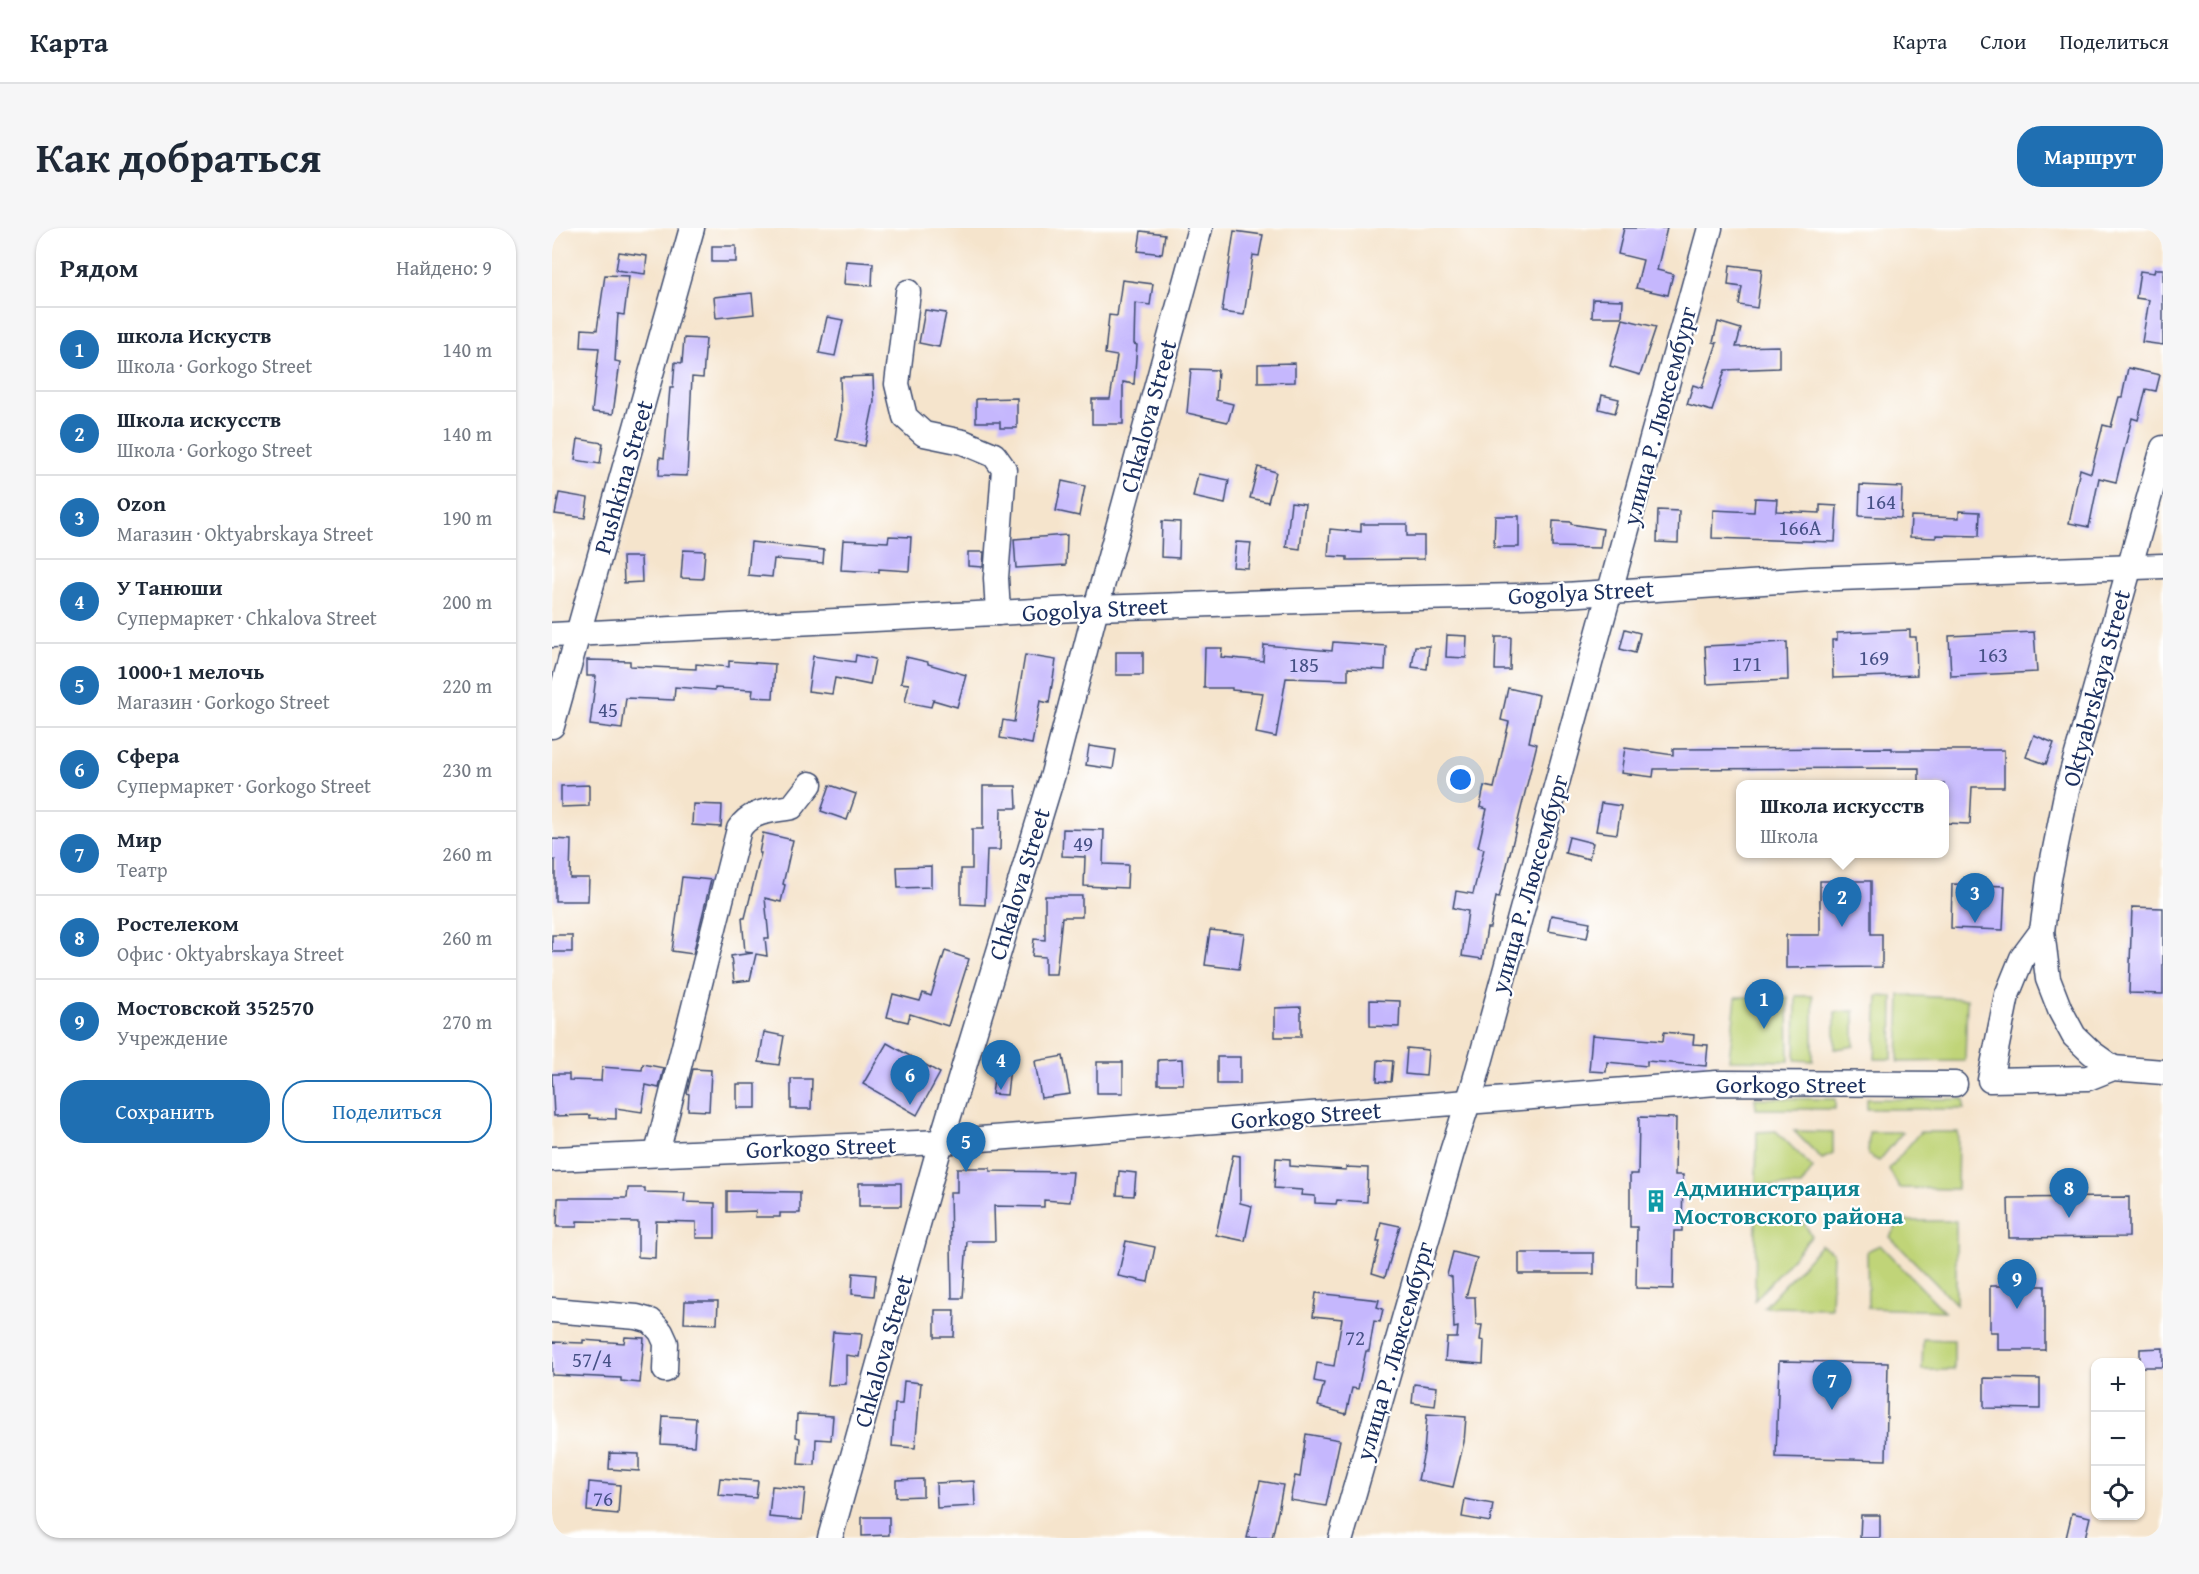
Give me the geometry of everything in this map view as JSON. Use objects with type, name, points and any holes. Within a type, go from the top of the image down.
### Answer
[{"type":"street","name":"Pushkina Street","points":[[552,726],[692,228]]},
{"type":"street","name":"Chkalova Street","points":[[830,1538],[941,1142],[1053,774],[1200,228]]},
{"type":"street","name":"улица Р. Люксембург","points":[[1341,1538],[1467,1104],[1710,228]]},
{"type":"street","name":"Gogolya Street","points":[[908,292],[897,384],[905,417],[924,434],[963,442],[994,455],[1004,469],[996,578],[998,613]]},
{"type":"street","name":"Oktyabrskaya Street","points":[[2113,1068],[2091,1053],[2074,1036],[2060,1010],[2048,979],[2042,931],[2049,879],[2067,790],[2163,448]]},
{"type":"street","name":"Gogolya Street","points":[[552,635],[578,636],[1096,608],[1351,599],[1565,595],[1811,579],[2163,566]]},
{"type":"street","points":[[657,1153],[739,829],[745,820],[756,814],[792,807],[810,784]]},
{"type":"street","name":"Oktyabrskaya Street","points":[[2042,931],[2022,958],[2007,995],[1990,1080],[2088,1078],[2113,1068]]},
{"type":"street","points":[[2113,1068],[2163,1072]]},
{"type":"street","name":"Gorkogo Street","points":[[552,1159],[941,1142],[1467,1104],[1718,1083],[1954,1084]]},
{"type":"street","points":[[552,1310],[637,1317],[651,1321],[661,1332],[666,1343],[665,1370]]},
{"type":"green space","points":[[1900,995],[1967,999],[1965,1061],[1898,1062]]},
{"type":"green space","points":[[1796,996],[1813,996],[1813,1061],[1795,1060]]},
{"type":"green space","points":[[1878,996],[1893,997],[1892,1059],[1875,1059]]},
{"type":"green space","points":[[1736,997],[1788,997],[1789,1061],[1729,1060]]},
{"type":"green space","points":[[1854,1011],[1854,1046],[1835,1049],[1835,1012]]},
{"type":"green space","points":[[1755,1098],[1835,1099],[1835,1109],[1756,1109]]},
{"type":"green space","points":[[1867,1099],[1964,1099],[1964,1109],[1867,1109]]},
{"type":"green space","points":[[1776,1131],[1813,1168],[1801,1186],[1756,1185],[1757,1132]]},
{"type":"green space","points":[[1794,1131],[1833,1132],[1833,1154],[1822,1159]]},
{"type":"green space","points":[[1869,1132],[1903,1132],[1879,1161],[1868,1155]]},
{"type":"green space","points":[[1920,1132],[1958,1132],[1957,1189],[1899,1188],[1889,1169]]},
{"type":"green space","points":[[1756,1218],[1801,1218],[1812,1236],[1755,1300]]},
{"type":"green space","points":[[1899,1221],[1956,1221],[1956,1304],[1890,1237]]},
{"type":"green space","points":[[1821,1245],[1833,1252],[1831,1308],[1764,1307]]},
{"type":"green space","points":[[1880,1245],[1944,1311],[1868,1308],[1867,1251]]},
{"type":"green space","points":[[1923,1339],[1954,1340],[1954,1370],[1922,1370]]},
{"type":"building","points":[[1624,228],[1667,228],[1657,270],[1673,274],[1668,295],[1636,288],[1643,260],[1618,254]]},
{"type":"building","points":[[1141,231],[1165,234],[1162,254],[1138,251]]},
{"type":"building","points":[[1234,231],[1263,235],[1259,256],[1253,255],[1244,315],[1222,312]]},
{"type":"building","points":[[712,246],[736,246],[736,262],[712,262]]},
{"type":"building","points":[[619,252],[647,256],[645,274],[616,270]]},
{"type":"building","points":[[846,261],[873,263],[872,286],[844,284]]},
{"type":"building","points":[[1730,265],[1762,269],[1757,308],[1739,305],[1742,287],[1728,285]]},
{"type":"building","points":[[2155,269],[2163,269],[2163,345],[2142,342],[2149,300],[2136,298],[2140,271],[2154,273]]},
{"type":"building","points":[[605,275],[629,276],[624,315],[618,314],[615,361],[620,362],[613,414],[592,412],[599,348],[581,347],[582,329],[597,330]]},
{"type":"building","points":[[1122,280],[1153,284],[1150,305],[1135,303],[1134,344],[1137,345],[1134,384],[1123,382],[1123,424],[1092,424],[1092,399],[1110,399],[1117,356],[1105,354],[1109,315],[1117,316]]},
{"type":"building","points":[[752,293],[754,314],[716,318],[714,297]]},
{"type":"building","points":[[1593,299],[1623,300],[1622,317],[1592,317]]},
{"type":"building","points":[[925,310],[946,313],[939,347],[919,343]]},
{"type":"building","points":[[827,317],[843,320],[835,356],[819,353]]},
{"type":"building","points":[[1623,319],[1656,327],[1640,375],[1610,366]]},
{"type":"building","points":[[1718,322],[1741,329],[1736,347],[1779,346],[1779,368],[1725,370],[1712,411],[1687,404],[1693,385],[1702,388],[1717,343],[1713,342]]},
{"type":"building","points":[[684,338],[706,339],[703,378],[692,377],[687,476],[659,475],[660,457],[664,458],[670,388],[673,388],[675,362],[682,363]]},
{"type":"building","points":[[1295,363],[1295,382],[1258,383],[1258,364]]},
{"type":"building","points":[[2128,368],[2160,375],[2156,391],[2146,389],[2138,420],[2132,418],[2116,482],[2099,478],[2089,527],[2069,523],[2080,469],[2091,473],[2103,425],[2111,427],[2119,397],[2122,397]]},
{"type":"building","points":[[1191,369],[1218,370],[1216,400],[1233,404],[1228,422],[1187,413]]},
{"type":"building","points":[[873,376],[874,402],[865,446],[836,440],[841,414],[840,377]]},
{"type":"building","points":[[1602,395],[1619,399],[1615,413],[1599,409]]},
{"type":"building","points":[[1017,398],[1017,428],[1000,428],[1000,422],[976,422],[976,399]]},
{"type":"building","points":[[578,439],[603,443],[600,464],[575,460]]},
{"type":"building","points":[[1258,467],[1276,472],[1268,502],[1250,498]]},
{"type":"building","points":[[1198,474],[1229,480],[1225,504],[1193,497]]},
{"type":"building","points":[[1062,481],[1085,486],[1079,516],[1056,511]]},
{"type":"building","points":[[1860,485],[1902,487],[1901,518],[1859,516]]},
{"type":"building","points":[[559,493],[588,498],[585,518],[555,514]]},
{"type":"building","points":[[1755,498],[1777,499],[1776,511],[1820,513],[1820,505],[1837,506],[1835,542],[1712,538],[1713,510],[1754,512]]},
{"type":"building","points":[[1291,502],[1305,504],[1300,549],[1286,547]]},
{"type":"building","points":[[1658,510],[1679,511],[1678,543],[1657,542]]},
{"type":"building","points":[[1959,511],[1980,512],[1979,536],[1910,537],[1911,516],[1959,518]]},
{"type":"building","points":[[1495,516],[1519,516],[1519,547],[1494,547]]},
{"type":"building","points":[[1162,521],[1180,522],[1179,558],[1161,557]]},
{"type":"building","points":[[1553,521],[1571,522],[1571,524],[1603,529],[1600,548],[1552,547]]},
{"type":"building","points":[[1361,524],[1407,524],[1407,536],[1424,536],[1424,559],[1347,560],[1347,557],[1328,556],[1330,529],[1361,532]]},
{"type":"building","points":[[1067,535],[1066,565],[1016,568],[1014,539]]},
{"type":"building","points":[[889,536],[911,537],[909,571],[841,570],[843,540],[888,542]]},
{"type":"building","points":[[751,542],[824,550],[823,563],[774,559],[772,577],[748,575]]},
{"type":"building","points":[[1236,542],[1251,543],[1248,568],[1233,567]]},
{"type":"building","points":[[683,550],[705,551],[703,579],[681,578]]},
{"type":"building","points":[[968,552],[984,552],[983,567],[968,566]]},
{"type":"building","points":[[623,557],[641,557],[642,582],[624,583]]},
{"type":"building","points":[[1625,629],[1640,633],[1635,653],[1620,649]]},
{"type":"building","points":[[1910,630],[1910,637],[1916,637],[1917,675],[1833,678],[1832,640],[1837,640],[1837,633]]},
{"type":"building","points":[[2034,632],[2037,672],[1951,676],[1949,636]]},
{"type":"building","points":[[1447,635],[1467,636],[1466,658],[1446,657]]},
{"type":"building","points":[[1496,637],[1511,637],[1510,670],[1495,670]]},
{"type":"building","points":[[1333,642],[1386,646],[1385,670],[1348,668],[1348,680],[1286,678],[1276,737],[1256,733],[1263,693],[1232,690],[1232,688],[1204,688],[1205,648],[1222,648],[1221,657],[1263,661],[1264,645],[1332,651]]},
{"type":"building","points":[[1787,642],[1788,680],[1707,684],[1705,646]]},
{"type":"building","points":[[1415,646],[1429,646],[1427,669],[1412,667]]},
{"type":"building","points":[[1116,652],[1143,652],[1143,675],[1116,675]]},
{"type":"building","points":[[856,655],[875,659],[870,685],[835,678],[832,694],[808,691],[813,656],[855,662]]},
{"type":"building","points":[[1025,655],[1056,660],[1049,703],[1040,701],[1032,744],[1000,738],[1003,720],[1014,722]]},
{"type":"building","points":[[906,657],[966,675],[957,707],[933,700],[931,707],[905,702],[909,684],[901,683]]},
{"type":"building","points":[[587,660],[630,661],[630,666],[696,669],[696,664],[729,667],[729,661],[775,664],[773,698],[752,697],[753,690],[675,687],[674,700],[626,698],[622,729],[590,725],[596,676],[587,676]]},
{"type":"building","points":[[1508,688],[1539,695],[1529,742],[1537,744],[1499,898],[1496,897],[1490,928],[1487,928],[1482,959],[1462,956],[1468,911],[1453,908],[1456,891],[1473,894],[1484,849],[1478,847],[1487,809],[1480,807],[1484,786],[1494,788],[1509,722],[1501,720]]},
{"type":"building","points":[[2034,735],[2054,743],[2046,764],[2026,757]]},
{"type":"building","points":[[1089,746],[1116,750],[1113,769],[1086,765]]},
{"type":"building","points":[[1625,748],[1673,755],[1673,749],[2004,750],[2004,787],[1972,787],[1970,824],[1949,823],[1949,780],[1919,780],[1919,768],[1654,769],[1653,777],[1621,773]]},
{"type":"building","points":[[589,785],[589,806],[561,807],[561,786]]},
{"type":"building","points":[[830,785],[856,794],[847,820],[821,811]]},
{"type":"building","points":[[983,786],[1016,786],[1017,808],[1001,808],[1000,850],[987,850],[985,905],[961,904],[961,869],[972,869],[972,829],[983,829]]},
{"type":"building","points":[[1601,803],[1621,806],[1617,834],[1596,831]]},
{"type":"building","points":[[693,804],[722,805],[721,827],[692,825]]},
{"type":"building","points":[[1063,829],[1104,830],[1103,864],[1128,865],[1127,888],[1084,886],[1085,857],[1062,856]]},
{"type":"building","points":[[763,833],[793,840],[783,884],[785,885],[781,902],[765,898],[769,938],[765,938],[767,956],[756,954],[750,980],[734,982],[731,956],[753,953],[745,952],[742,918],[745,918],[761,853],[759,853]]},
{"type":"building","points":[[1569,837],[1593,843],[1589,859],[1565,853]]},
{"type":"building","points":[[552,839],[571,840],[570,878],[589,878],[588,901],[555,901],[555,860],[552,860]]},
{"type":"building","points":[[931,866],[931,887],[898,888],[897,867]]},
{"type":"building","points":[[682,877],[711,880],[693,954],[672,951]]},
{"type":"building","points":[[1820,881],[1871,881],[1871,934],[1882,934],[1882,967],[1786,968],[1786,935],[1820,935]]},
{"type":"building","points":[[1952,884],[2005,886],[2003,930],[1951,928]]},
{"type":"building","points":[[1045,896],[1082,896],[1082,917],[1062,917],[1056,974],[1045,974],[1045,957],[1032,956],[1034,939],[1045,940]]},
{"type":"building","points":[[2132,907],[2163,908],[2163,994],[2129,993]]},
{"type":"building","points":[[1551,915],[1590,922],[1587,938],[1548,931]]},
{"type":"building","points":[[1210,930],[1244,934],[1239,969],[1205,965]]},
{"type":"building","points":[[552,935],[572,935],[572,952],[552,952]]},
{"type":"building","points":[[945,951],[969,959],[948,1026],[910,1014],[908,1022],[887,1017],[893,994],[920,1001],[923,993],[931,996]]},
{"type":"building","points":[[1370,1000],[1400,1001],[1399,1027],[1370,1026]]},
{"type":"building","points":[[1301,1007],[1301,1037],[1275,1037],[1275,1008]]},
{"type":"building","points":[[764,1032],[784,1036],[779,1065],[759,1062]]},
{"type":"building","points":[[1664,1032],[1694,1035],[1693,1044],[1708,1045],[1706,1066],[1647,1061],[1647,1066],[1607,1062],[1606,1072],[1589,1071],[1592,1035],[1663,1041]]},
{"type":"building","points":[[887,1043],[940,1073],[917,1115],[863,1084]]},
{"type":"building","points":[[1407,1048],[1428,1050],[1426,1076],[1405,1074]]},
{"type":"building","points":[[1063,1056],[1070,1094],[1041,1098],[1035,1061]]},
{"type":"building","points":[[1217,1057],[1240,1057],[1240,1084],[1217,1084]]},
{"type":"building","points":[[1182,1059],[1183,1084],[1158,1084],[1158,1060]]},
{"type":"building","points":[[1378,1060],[1393,1061],[1391,1082],[1377,1081]]},
{"type":"building","points":[[1097,1062],[1123,1062],[1123,1093],[1097,1093]]},
{"type":"building","points":[[643,1064],[664,1068],[659,1088],[646,1085],[642,1112],[616,1108],[616,1119],[590,1118],[590,1115],[554,1116],[552,1074],[569,1074],[569,1080],[601,1081],[602,1067],[642,1070]]},
{"type":"building","points":[[996,1065],[1010,1067],[1007,1095],[992,1094]]},
{"type":"building","points":[[693,1069],[711,1070],[709,1111],[688,1110],[689,1094],[687,1093]]},
{"type":"building","points":[[791,1079],[812,1079],[811,1109],[791,1109]]},
{"type":"building","points":[[737,1084],[756,1084],[756,1108],[737,1108]]},
{"type":"building","name":"Администрация Мостовского района","points":[[1639,1117],[1676,1118],[1675,1175],[1683,1175],[1682,1231],[1674,1231],[1673,1289],[1636,1288],[1637,1227],[1630,1227],[1630,1174],[1638,1174]]},
{"type":"building","points":[[1233,1155],[1240,1156],[1240,1203],[1252,1206],[1245,1241],[1216,1235]]},
{"type":"building","points":[[1276,1158],[1290,1159],[1290,1166],[1346,1170],[1346,1167],[1368,1168],[1367,1202],[1337,1200],[1336,1204],[1315,1203],[1315,1196],[1301,1195],[1302,1190],[1274,1188]]},
{"type":"building","points":[[957,1168],[990,1168],[990,1171],[1073,1172],[1070,1202],[1044,1200],[1044,1207],[994,1206],[995,1241],[967,1241],[963,1298],[952,1298],[950,1192],[957,1192]]},
{"type":"building","points":[[1119,1171],[1136,1173],[1134,1196],[1117,1195]]},
{"type":"building","points":[[859,1183],[901,1183],[901,1206],[859,1206]]},
{"type":"building","points":[[628,1188],[645,1188],[645,1192],[685,1193],[684,1202],[715,1203],[715,1238],[696,1238],[696,1222],[656,1221],[655,1258],[638,1257],[638,1222],[577,1221],[577,1227],[557,1227],[558,1198],[627,1198]]},
{"type":"building","points":[[727,1191],[800,1192],[800,1213],[780,1213],[780,1217],[755,1217],[756,1211],[727,1212]]},
{"type":"building","points":[[2129,1197],[2129,1237],[2009,1238],[2008,1198]]},
{"type":"building","points":[[1381,1222],[1400,1226],[1385,1277],[1372,1273],[1380,1242],[1377,1242]]},
{"type":"building","points":[[1126,1241],[1155,1247],[1148,1282],[1118,1276]]},
{"type":"building","points":[[1453,1252],[1477,1258],[1466,1297],[1475,1297],[1476,1325],[1482,1325],[1480,1340],[1484,1341],[1483,1364],[1445,1361],[1447,1338],[1457,1338],[1458,1327],[1454,1328],[1452,1277],[1447,1275]]},
{"type":"building","points":[[1519,1253],[1594,1253],[1594,1274],[1519,1274]]},
{"type":"building","points":[[853,1273],[876,1275],[874,1296],[852,1294]]},
{"type":"building","points":[[1990,1286],[2045,1286],[2045,1350],[1998,1350],[1998,1332],[1990,1332]]},
{"type":"building","points":[[1316,1293],[1379,1300],[1377,1307],[1383,1309],[1380,1322],[1374,1321],[1369,1351],[1366,1351],[1358,1389],[1352,1388],[1346,1414],[1318,1406],[1324,1383],[1314,1381],[1317,1363],[1334,1366],[1342,1319],[1313,1316]]},
{"type":"building","points":[[685,1301],[718,1301],[717,1324],[684,1323]]},
{"type":"building","points":[[935,1310],[955,1310],[954,1337],[935,1337]]},
{"type":"building","points":[[833,1332],[862,1334],[859,1357],[846,1355],[846,1384],[828,1385]]},
{"type":"building","points":[[625,1337],[644,1338],[640,1383],[621,1381],[621,1378],[552,1375],[552,1342],[583,1343],[583,1340],[624,1343]]},
{"type":"building","points":[[2163,1348],[2163,1367],[2145,1367],[2145,1358],[2140,1358],[2140,1349]]},
{"type":"building","points":[[1779,1361],[1888,1363],[1886,1460],[1776,1457]]},
{"type":"building","points":[[1984,1378],[2040,1379],[2040,1409],[1984,1408]]},
{"type":"building","points":[[904,1381],[921,1383],[915,1448],[892,1446],[895,1404],[902,1404]]},
{"type":"building","points":[[1414,1384],[1437,1387],[1435,1406],[1412,1403]]},
{"type":"building","points":[[797,1414],[833,1416],[831,1440],[816,1439],[815,1465],[798,1464],[800,1438],[796,1437]]},
{"type":"building","points":[[1427,1414],[1466,1417],[1464,1442],[1453,1487],[1418,1480],[1424,1452]]},
{"type":"building","points":[[663,1416],[696,1418],[694,1446],[661,1444]]},
{"type":"building","points":[[1306,1434],[1340,1440],[1326,1506],[1290,1500],[1295,1476],[1300,1477]]},
{"type":"building","points":[[610,1453],[639,1454],[639,1471],[609,1469]]},
{"type":"building","points":[[720,1478],[758,1481],[756,1498],[718,1495]]},
{"type":"building","points":[[923,1479],[923,1496],[896,1497],[896,1480]]},
{"type":"building","points":[[974,1481],[975,1506],[937,1508],[936,1483]]},
{"type":"building","points":[[1260,1481],[1283,1485],[1278,1512],[1272,1538],[1247,1538]]},
{"type":"building","points":[[589,1482],[620,1485],[618,1514],[587,1511]]},
{"type":"building","points":[[772,1486],[805,1489],[802,1520],[769,1517]]},
{"type":"building","points":[[1465,1499],[1493,1504],[1490,1522],[1462,1517]]},
{"type":"building","points":[[2072,1513],[2090,1517],[2085,1538],[2066,1538]]},
{"type":"building","points":[[1861,1515],[1880,1515],[1880,1538],[1860,1538]]},
{"type":"building","points":[[862,1517],[889,1517],[889,1535],[862,1536]]},
{"type":"place","name":"Ozon","points":[[1975,923]]},
{"type":"place","name":"Школа искусств","points":[[1842,927]]},
{"type":"place","name":"школа Искуств","points":[[1764,1029]]},
{"type":"place","name":"У Танюши","points":[[1001,1090]]},
{"type":"place","name":"Сфера","points":[[910,1105]]},
{"type":"place","name":"1000+1 мелочь","points":[[966,1172]]},
{"type":"place","name":"Администрация Мостовского района","points":[[1656,1201]]},
{"type":"place","name":"Ростелеком","points":[[2069,1218]]},
{"type":"place","name":"Мостовской 352570","points":[[2017,1309]]},
{"type":"place","name":"Мир","points":[[1832,1410]]}]
